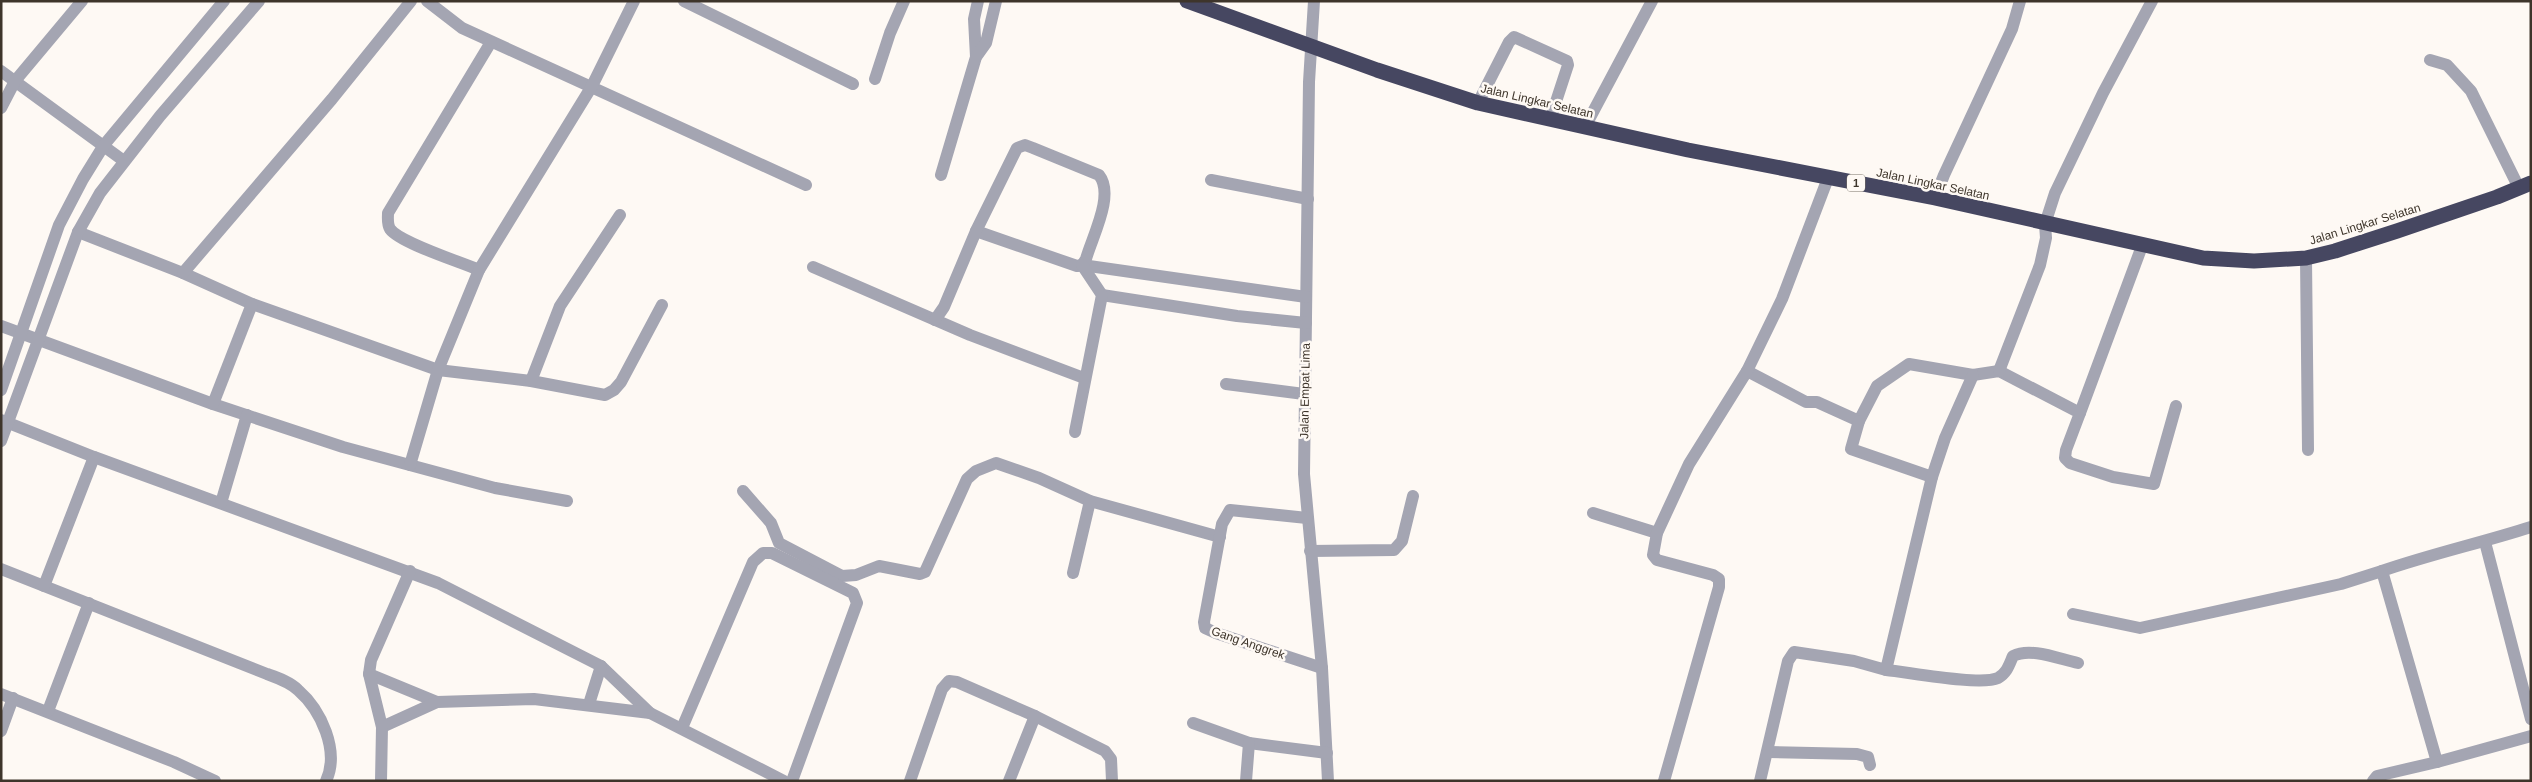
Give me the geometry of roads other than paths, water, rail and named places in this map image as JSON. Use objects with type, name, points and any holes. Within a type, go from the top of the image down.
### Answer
[{"type":"highway","name":"Jalan Lingkar Selatan","points":[[1187,1],[1385,73],[1478,103],[1550,120],[1828,178],[1935,198],[2142,246],[2224,260],[2277,261],[2306,258],[2397,231],[2525,186]]},
{"type":"street","points":[[1,108],[15,81],[82,1]]},
{"type":"street","points":[[1,390],[59,226],[104,145],[224,1]]},
{"type":"street","points":[[1,441],[5,421],[38,340],[78,232],[100,193],[160,116],[259,1]]},
{"type":"street","points":[[183,273],[332,99],[412,1]]},
{"type":"street","points":[[410,465],[438,370],[479,270],[592,86],[634,1]]},
{"type":"street","points":[[684,1],[853,84]]},
{"type":"street","points":[[874,79],[890,33],[904,1]]},
{"type":"street","points":[[976,57],[974,18],[978,1]]},
{"type":"street","points":[[941,175],[976,57],[986,43],[996,1]]},
{"type":"street","name":"Jalan Empat Lima","points":[[1314,1],[1308,82],[1304,394],[1307,518],[1322,668],[1328,781]]},
{"type":"street","points":[[1585,127],[1652,1]]},
{"type":"street","points":[[1935,198],[2012,29],[2020,1]]},
{"type":"street","points":[[1999,371],[2040,266],[2046,238],[2045,224],[2055,193],[2152,1]]},
{"type":"street","points":[[433,5],[462,28],[491,42],[592,86],[806,185]]},
{"type":"street","points":[[1478,103],[1509,42],[1514,38],[1567,61],[1568,66],[1557,104],[1550,120]]},
{"type":"street","points":[[479,270],[407,240],[390,230],[388,213],[491,42]]},
{"type":"street","points":[[2430,60],[2447,65],[2471,91],[2525,186]]},
{"type":"street","points":[[1,71],[124,161]]},
{"type":"street","points":[[936,320],[944,307],[976,231],[1017,148],[1025,145],[1099,175],[1105,182],[1104,202],[1086,259],[1082,265]]},
{"type":"street","points":[[1664,781],[1719,587],[1719,579],[1713,575],[1657,560],[1653,555],[1657,533],[1689,464],[1747,372],[1782,299],[1828,178]]},
{"type":"street","points":[[1211,180],[1308,199]]},
{"type":"street","points":[[531,381],[560,306],[620,215]]},
{"type":"street","points":[[976,231],[1068,264],[1306,297]]},
{"type":"street","points":[[78,232],[183,273],[252,304],[438,370],[531,381],[605,395],[614,390],[621,382],[662,305]]},
{"type":"street","points":[[2142,246],[2066,450],[2066,458],[2070,463],[2113,477],[2154,484],[2176,406]]},
{"type":"street","points":[[2306,258],[2308,450]]},
{"type":"street","points":[[1075,432],[1084,378],[1102,295],[1082,265]]},
{"type":"street","points":[[813,267],[936,320],[1084,378]]},
{"type":"street","points":[[1102,295],[1236,316],[1306,322]]},
{"type":"street","points":[[213,404],[252,304]]},
{"type":"street","points":[[1,326],[247,415],[410,465],[495,488],[566,501]]},
{"type":"street","points":[[1932,477],[1851,449],[1859,421],[1877,386],[1909,364],[1973,375],[1999,371],[2080,413]]},
{"type":"street","points":[[1747,372],[1806,402],[1816,402],[1859,421]]},
{"type":"street","points":[[1886,670],[1932,477],[1945,438],[1973,375]]},
{"type":"street","points":[[1226,384],[1304,394]]},
{"type":"street","points":[[220,503],[247,415]]},
{"type":"street","points":[[5,421],[94,457],[410,571],[479,602],[601,666],[650,713]]},
{"type":"street","points":[[44,586],[94,457]]},
{"type":"street","points":[[743,491],[771,523],[779,544],[842,576],[850,577],[879,566],[917,574],[925,572],[967,479],[976,471],[996,463],[1039,478],[1090,501],[1220,537],[1225,516],[1230,510],[1307,518]]},
{"type":"street","points":[[1310,551],[1394,550],[1402,540],[1413,496]]},
{"type":"street","points":[[1073,573],[1090,501]]},
{"type":"street","points":[[1593,513],[1657,533]]},
{"type":"street","points":[[2073,614],[2140,628],[2341,584],[2434,553],[2485,542],[2531,527]]},
{"type":"street","name":"Gang Anggrek","points":[[1220,537],[1205,628],[1216,634],[1322,668]]},
{"type":"street","points":[[2485,542],[2531,719]]},
{"type":"street","points":[[682,728],[753,562],[763,553],[772,553],[853,593],[857,603],[792,781]]},
{"type":"street","points":[[1,570],[89,603],[267,674],[297,688],[318,714],[325,729],[331,760],[326,781]]},
{"type":"street","points":[[2382,570],[2436,762]]},
{"type":"street","points":[[382,781],[382,727],[369,674],[371,660],[377,644],[410,571]]},
{"type":"street","points":[[48,711],[89,603]]},
{"type":"street","points":[[1760,781],[1769,752],[1788,661],[1794,652],[1854,661],[1886,670],[1975,680],[1997,679],[2007,672],[2013,656],[2019,653],[2030,653],[2078,663]]},
{"type":"street","points":[[589,704],[601,666]]},
{"type":"street","points":[[369,674],[437,702]]},
{"type":"street","points":[[910,781],[942,689],[949,681],[957,682],[1036,716],[1105,751],[1111,759],[1112,781]]},
{"type":"street","points":[[1,731],[7,696],[48,711],[215,781]]},
{"type":"street","points":[[382,727],[437,702],[534,699],[589,704],[650,713],[784,781]]},
{"type":"street","points":[[1009,781],[1036,716]]},
{"type":"street","points":[[1193,723],[1248,743],[1326,752]]},
{"type":"street","points":[[2373,781],[2377,776],[2531,736]]},
{"type":"street","points":[[1246,781],[1248,743]]},
{"type":"street","points":[[1769,752],[1857,754],[1868,757],[1870,765]]}]
